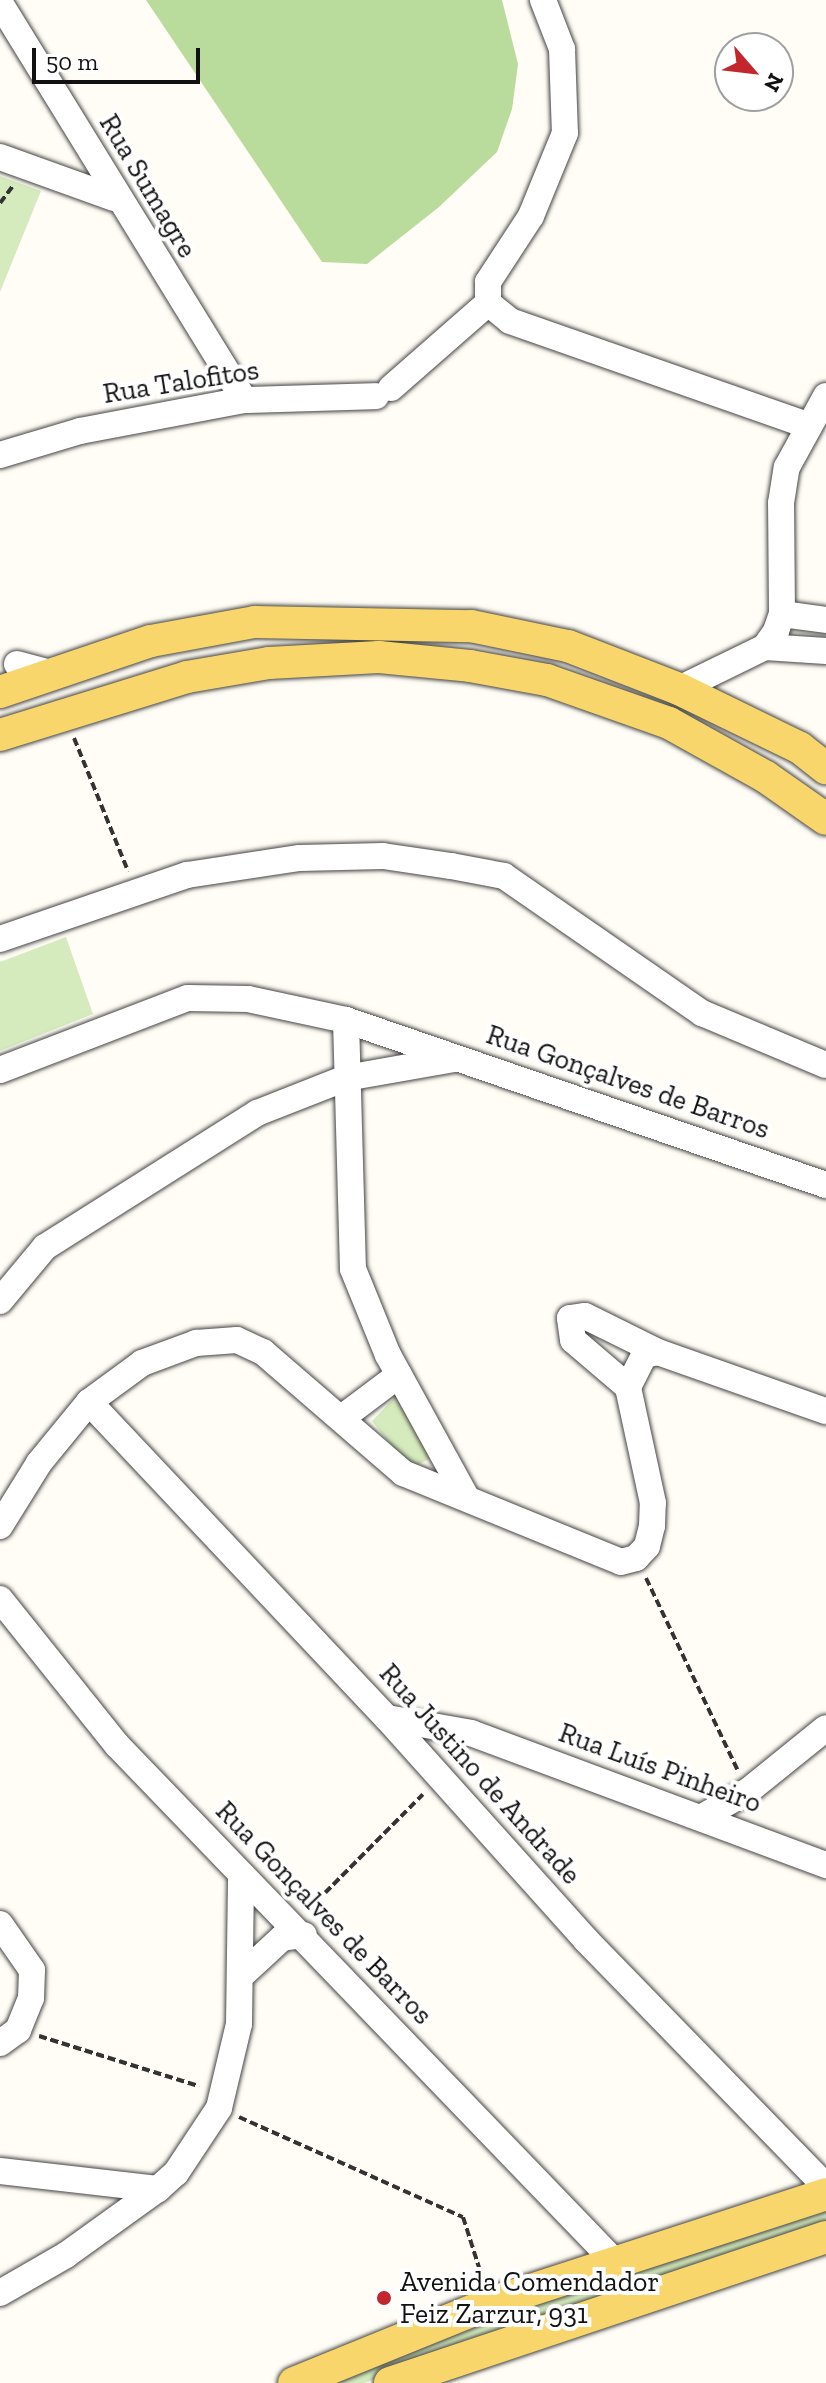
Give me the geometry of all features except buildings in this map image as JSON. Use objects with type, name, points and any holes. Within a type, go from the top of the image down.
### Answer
[{"type":"main road","points":[[0,692],[151,641],[255,622],[367,621],[471,626],[568,646],[679,689],[800,748],[826,768]]},
{"type":"main road","points":[[0,735],[187,677],[269,663],[379,657],[470,666],[547,680],[669,723],[766,777],[826,819]]},
{"type":"main road","points":[[294,2383],[491,2303],[826,2194]]},
{"type":"main road","points":[[390,2383],[427,2376],[826,2237]]},
{"type":"street","points":[[543,0],[562,49],[565,133],[531,216],[488,282],[488,303],[510,321],[807,425]]},
{"type":"street","name":"Rua Sumagre","points":[[0,3],[114,198],[244,400]]},
{"type":"street","points":[[0,157],[114,198]]},
{"type":"street","name":"Rua Talofitos","points":[[0,455],[80,431],[244,400],[384,392],[488,303]]},
{"type":"street","points":[[765,647],[782,614],[781,503],[794,447],[826,396]]},
{"type":"street","points":[[782,614],[826,620]]},
{"type":"street","points":[[679,689],[765,647],[826,651]]},
{"type":"street","points":[[17,664],[51,673]]},
{"type":"street","points":[[0,939],[187,875],[300,858],[383,856],[504,876],[702,1013],[826,1065]]},
{"type":"street","points":[[0,1070],[188,998],[248,999],[346,1020],[458,1058]]},
{"type":"street","points":[[346,1020],[353,1269],[399,1375],[466,1497]]},
{"type":"street","name":"Rua Gonçalves de Barros","points":[[0,1301],[45,1247],[175,1161],[257,1113],[346,1078],[458,1058],[826,1185]]},
{"type":"street","points":[[628,1387],[573,1340],[570,1318],[585,1316],[658,1352],[826,1411]]},
{"type":"street","points":[[0,1526],[39,1463],[89,1402],[171,1349],[237,1340],[304,1381],[403,1473],[621,1562],[636,1558],[647,1546],[653,1503],[628,1387],[638,1361],[658,1352]]},
{"type":"street","points":[[343,1417],[399,1375]]},
{"type":"street","name":"Rua Justino de Andrade","points":[[89,1402],[826,2187]]},
{"type":"street","name":"Rua Gonçalves de Barros","points":[[0,1599],[117,1745],[615,2262]]},
{"type":"street","name":"Rua Luís Pinheiro","points":[[387,1718],[471,1733],[704,1816],[826,1865]]},
{"type":"street","points":[[704,1816],[748,1791],[826,1728]]},
{"type":"street","points":[[435,1774],[471,1733]]},
{"type":"street","points":[[0,2293],[66,2255],[158,2189],[176,2173],[221,2101],[243,1974],[241,1877]]},
{"type":"street","points":[[243,1974],[282,1938],[298,1930]]},
{"type":"street","points":[[5,1934],[32,1970],[31,1998],[9,2036]]},
{"type":"street","points":[[0,2171],[158,2189]]},
{"type":"path","points":[[64,714],[136,891]]},
{"type":"path","points":[[636,1558],[748,1791]]},
{"type":"path","points":[[298,1930],[435,1774]]},
{"type":"path","points":[[9,2036],[221,2101],[463,2217],[491,2303]]},
{"type":"green space","points":[[146,0],[502,0],[518,64],[512,109],[497,152],[439,207],[367,264],[322,262]]},
{"type":"green space","points":[[0,176],[41,191],[0,292]]},
{"type":"green space","points":[[66,937],[93,1014],[0,1051],[0,962]]},
{"type":"green space","points":[[399,1393],[440,1453],[410,1469],[372,1421]]},
{"type":"green space","points":[[826,2209],[826,2227],[466,2340],[365,2383],[324,2383],[441,2333]]},
{"type":"place","name":"Avenida Comendador Feiz Zarzur, 931","points":[[384,2298]]}]
